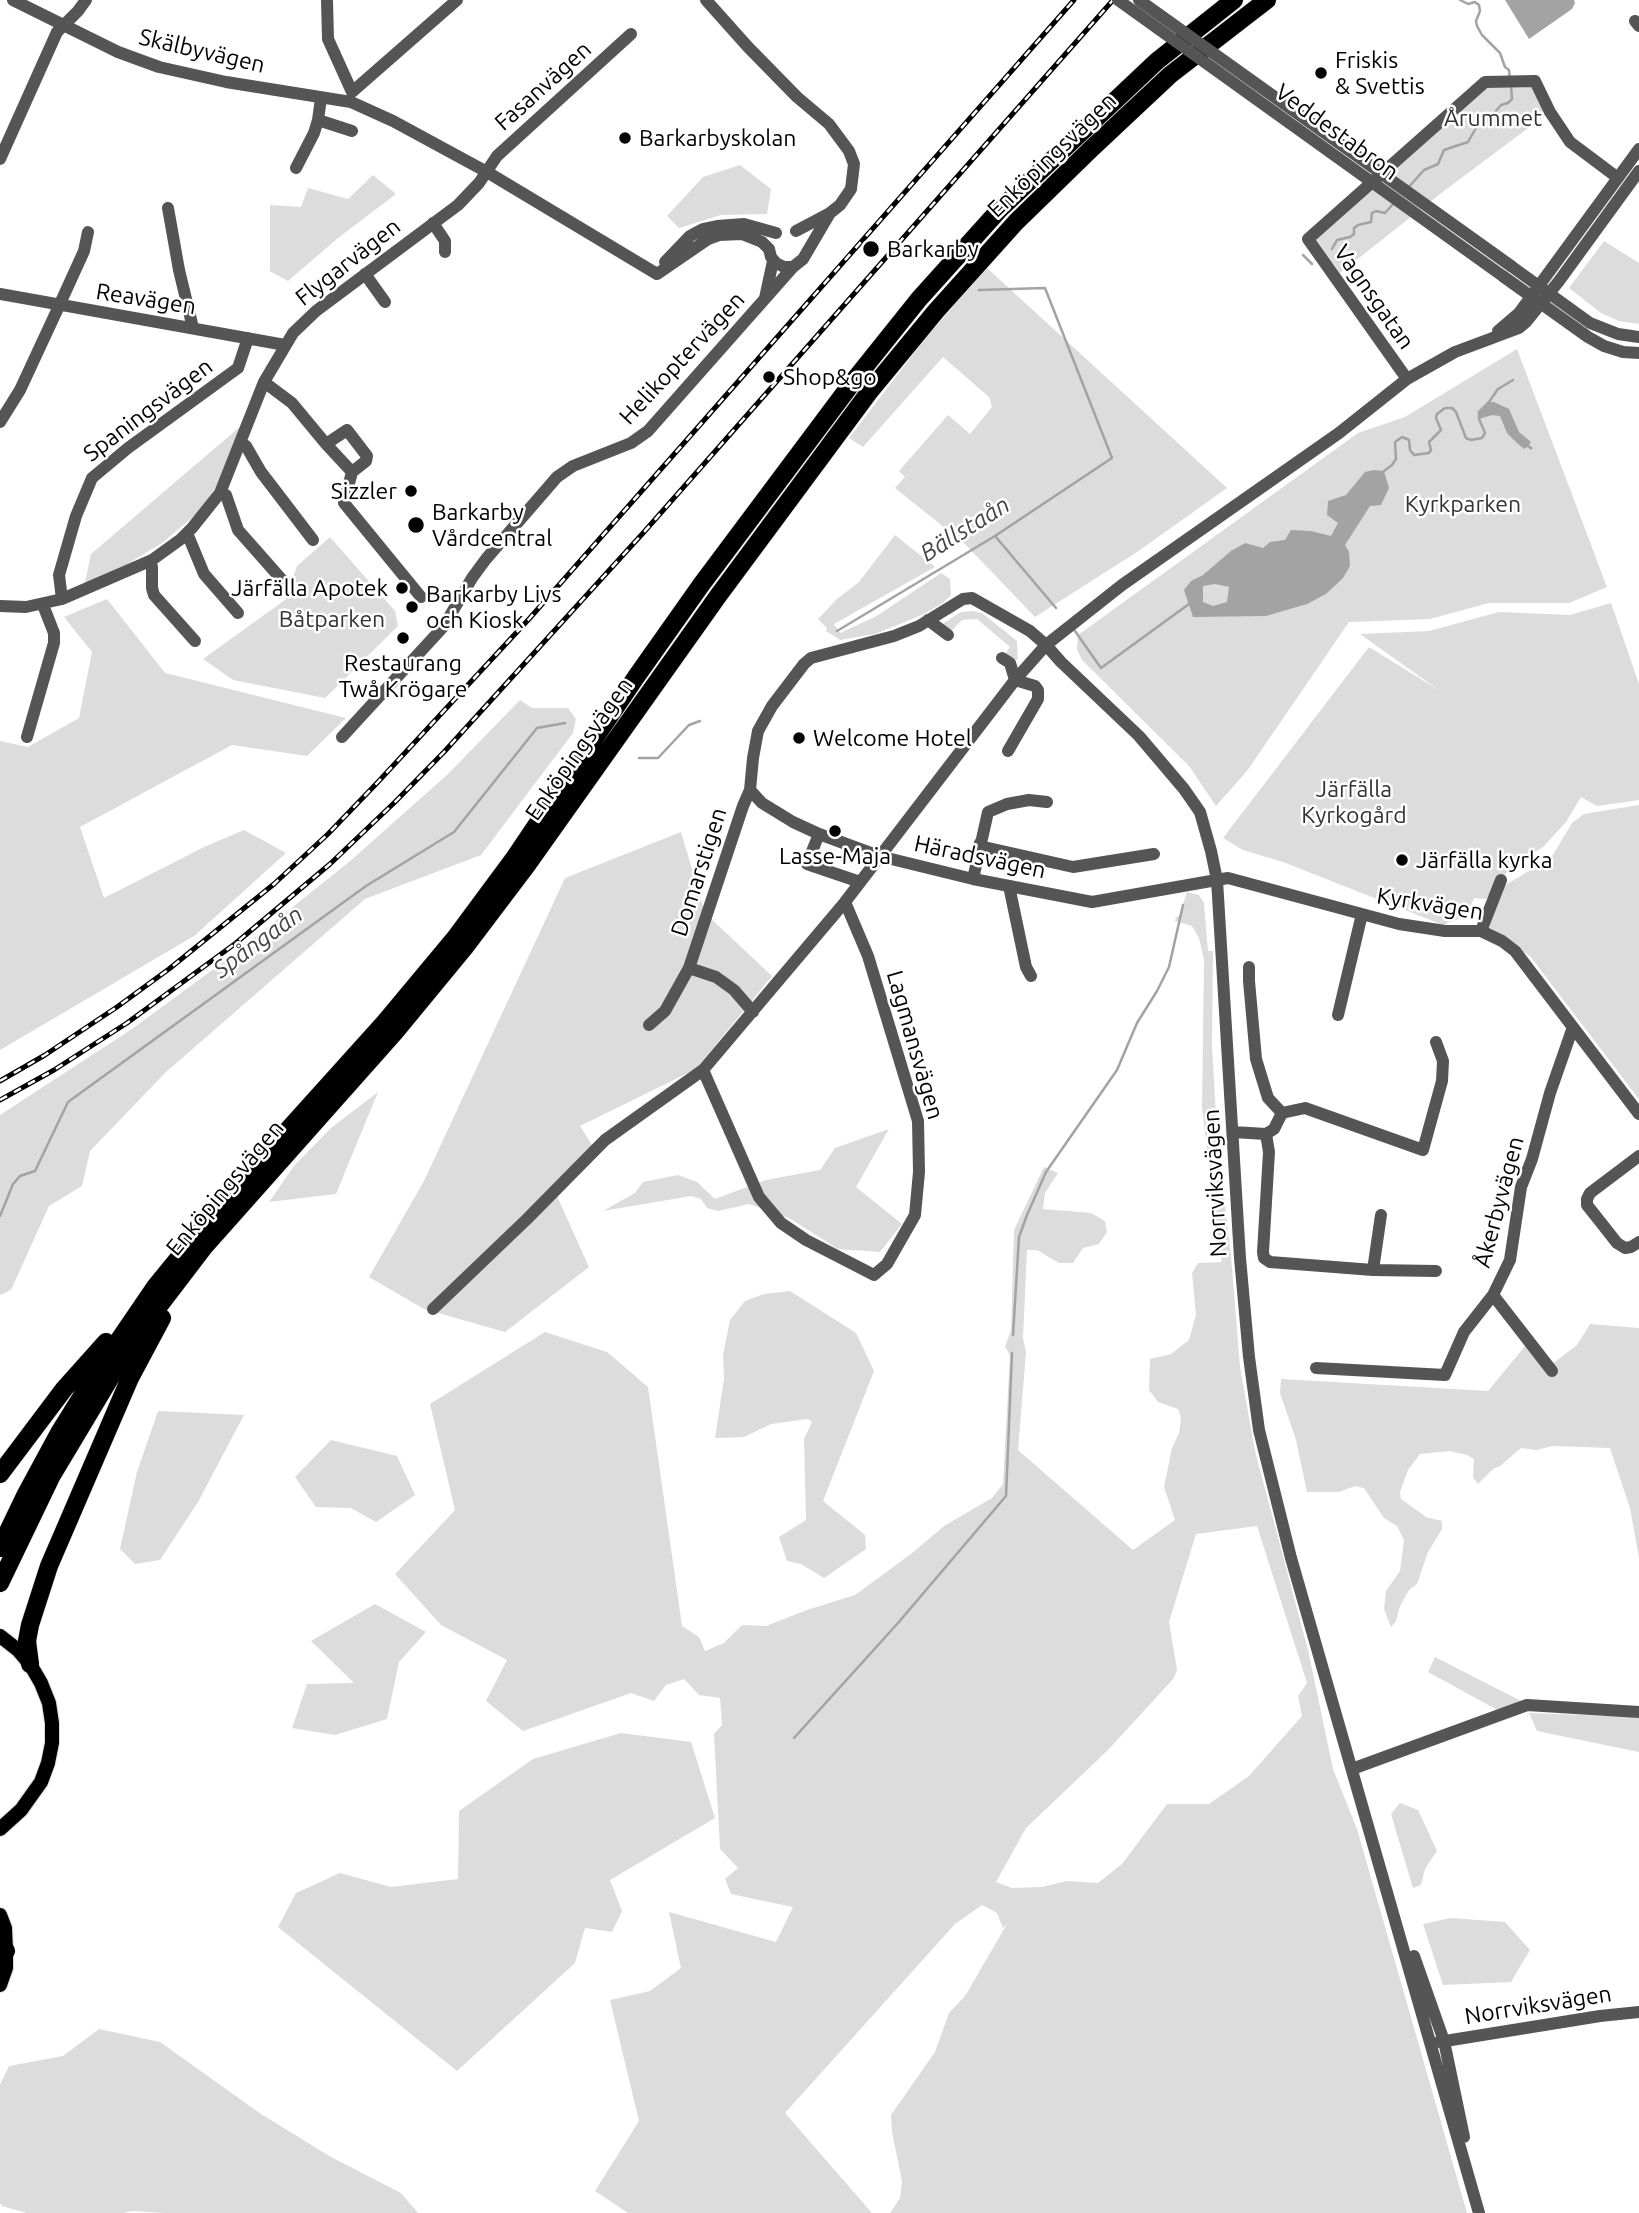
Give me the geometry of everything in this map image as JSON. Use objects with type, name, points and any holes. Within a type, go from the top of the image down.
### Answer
[{"type":"highway","name":"Enköpingsvägen","points":[[0,1548],[59,1433],[155,1287],[240,1183],[385,1022],[455,938],[516,857],[701,585],[855,379],[919,299],[1000,209],[1157,61],[1234,0]]},
{"type":"highway","name":"Enköpingsvägen","points":[[0,1583],[51,1477],[133,1340],[204,1247],[395,1032],[466,947],[527,866],[718,596],[870,391],[936,311],[1016,222],[1170,75],[1267,0]]},
{"type":"highway","points":[[30,1664],[27,1641],[34,1610],[91,1465],[147,1345],[204,1247]]},
{"type":"highway","points":[[0,1474],[64,1389],[155,1287]]},
{"type":"main road","points":[[0,1829],[22,1811],[31,1799],[41,1782],[52,1743],[49,1703],[41,1683],[30,1664],[1,1637]]},
{"type":"main road","points":[[0,1914],[5,1928],[3,1947]]},
{"type":"main road","points":[[0,1931],[6,1968],[0,1985]]},
{"type":"street","name":"Skälbyvägen","points":[[13,0],[118,52],[159,67],[226,82],[321,98],[351,97],[487,172],[657,274]]},
{"type":"street","points":[[0,159],[57,32],[86,0]]},
{"type":"street","points":[[327,0],[328,39],[351,97],[457,0]]},
{"type":"street","points":[[706,0],[747,47],[797,97],[830,124],[849,151],[854,164],[850,190],[840,205],[830,213],[796,231]]},
{"type":"street","name":"Veddestabron","points":[[1118,0],[1540,295]]},
{"type":"street","name":"Veddestabron","points":[[1139,0],[1507,272]]},
{"type":"street","name":"Fasanvägen","points":[[487,172],[497,156],[631,34]]},
{"type":"street","name":"Vagnsgatan","points":[[1407,379],[1308,239],[1485,82],[1535,80],[1550,112],[1570,142],[1618,178]]},
{"type":"street","points":[[296,168],[314,133],[321,98]]},
{"type":"street","points":[[318,120],[352,131]]},
{"type":"street","points":[[1540,295],[1639,149]]},
{"type":"street","points":[[433,1309],[605,1140],[703,1070],[845,902],[1015,680],[1046,645],[1122,585],[1339,433],[1407,379],[1455,352],[1490,338],[1540,295],[1639,171]]},
{"type":"street","name":"Flygarvägen","points":[[0,606],[43,605],[62,599],[150,561],[187,533],[220,493],[264,382],[293,333],[316,311],[458,205],[487,172]]},
{"type":"street","points":[[168,208],[193,328]]},
{"type":"street","points":[[657,274],[708,239],[719,235],[742,234],[762,242],[780,266],[793,267],[800,263],[830,213]]},
{"type":"street","points":[[433,223],[445,241],[445,252]]},
{"type":"street","points":[[657,274],[681,244],[703,229],[744,224],[776,233]]},
{"type":"street","points":[[771,255],[770,241],[776,233],[786,229],[796,231],[804,239],[806,251]]},
{"type":"street","points":[[0,422],[20,390],[84,251],[88,232]]},
{"type":"street","name":"Helikoptervägen","points":[[765,299],[771,255]]},
{"type":"street","name":"Helikoptervägen","points":[[342,737],[444,626],[472,578],[533,504],[565,471],[631,443],[648,431],[793,267]]},
{"type":"street","points":[[365,274],[385,302]]},
{"type":"street","name":"Reavägen","points":[[0,294],[285,345]]},
{"type":"street","points":[[1540,295],[1590,323],[1618,334],[1639,337]]},
{"type":"street","points":[[1540,295],[1604,346],[1623,352],[1639,353]]},
{"type":"street","name":"Spaningsvägen","points":[[62,599],[59,575],[76,516],[92,478],[128,448],[238,368],[248,338]]},
{"type":"street","points":[[264,382],[292,403],[352,472]]},
{"type":"street","points":[[326,444],[347,430],[367,456],[366,461],[352,472],[344,503],[421,597]]},
{"type":"street","points":[[240,442],[246,446],[261,472],[313,540]]},
{"type":"street","points":[[220,493],[226,495],[238,530],[283,582]]},
{"type":"street","points":[[187,533],[204,574],[238,614]]},
{"type":"street","points":[[150,561],[154,595],[195,641]]},
{"type":"street","name":"Domarstigen","points":[[649,1025],[665,1011],[689,968],[750,790],[758,731],[772,706],[811,657],[894,636],[963,599],[972,598],[1030,631],[1046,645]]},
{"type":"street","points":[[27,737],[54,643],[54,633],[43,605]]},
{"type":"street","points":[[928,620],[948,635]]},
{"type":"street","name":"Norrviksvägen","points":[[1046,645],[1139,736],[1184,789],[1200,812],[1211,851],[1217,880],[1241,1266],[1259,1430],[1290,1558],[1412,1976],[1438,2088],[1479,2213]]},
{"type":"street","points":[[1002,658],[1010,663],[1015,680]]},
{"type":"street","points":[[1008,751],[1038,699],[1035,686],[1015,680]]},
{"type":"street","name":"Häradsvägen","points":[[750,790],[762,803],[793,822],[879,856],[973,879],[1092,902],[1217,880]]},
{"type":"street","points":[[973,879],[989,812],[1007,804],[1029,800],[1048,802]]},
{"type":"street","points":[[819,834],[807,864],[860,882]]},
{"type":"street","points":[[981,843],[984,847],[1073,867],[1154,854]]},
{"type":"street","name":"Kyrkvägen","points":[[1217,880],[1228,878],[1423,929],[1481,932],[1502,941],[1515,951],[1639,1114]]},
{"type":"street","points":[[1481,932],[1502,880]]},
{"type":"street","points":[[1009,886],[1026,967],[1031,976]]},
{"type":"street","name":"Lagmansvägen","points":[[703,1070],[758,1196],[780,1223],[806,1240],[874,1275],[887,1264],[915,1215],[919,1172],[918,1121],[868,956],[845,902]]},
{"type":"street","points":[[1338,1015],[1362,914]]},
{"type":"street","points":[[1249,967],[1256,1059],[1268,1098],[1282,1113]]},
{"type":"street","name":"Domarstigen","points":[[689,968],[716,977],[734,990],[753,1012]]},
{"type":"street","name":"Åkerbyvägen","points":[[1316,1368],[1446,1375],[1464,1332],[1493,1296],[1510,1260],[1521,1187],[1573,1027]]},
{"type":"street","points":[[1282,1113],[1305,1108],[1423,1150],[1442,1081],[1443,1061],[1436,1042]]},
{"type":"street","points":[[1233,1132],[1266,1134],[1274,1129],[1282,1113]]},
{"type":"street","points":[[1266,1134],[1269,1152],[1264,1258],[1279,1264],[1436,1271]]},
{"type":"street","points":[[1639,1156],[1590,1193],[1587,1199],[1587,1205],[1617,1243],[1625,1248],[1639,1242]]},
{"type":"street","points":[[1373,1270],[1381,1215]]},
{"type":"street","points":[[1493,1296],[1552,1371]]},
{"type":"street","points":[[1352,1769],[1527,1705],[1639,1712]]},
{"type":"street","name":"Norrviksvägen","points":[[1380,1867],[1438,2043],[1479,2213]]},
{"type":"street","name":"Norrviksvägen","points":[[1412,1976],[1438,2043],[1453,2127]]},
{"type":"street","name":"Norrviksvägen","points":[[1438,2043],[1639,2012]]},
{"type":"green space","name":"Årummet","points":[[1535,85],[1547,114],[1340,273],[1316,239],[1484,86]]},
{"type":"green space","points":[[740,165],[771,189],[767,214],[721,215],[679,228],[667,216],[703,177]]},
{"type":"green space","points":[[373,175],[396,194],[338,238],[288,281],[270,271],[270,205],[301,207],[308,188],[348,199]]},
{"type":"green space","points":[[1604,241],[1639,263],[1639,324],[1619,321],[1601,313],[1569,288]]},
{"type":"green space","points":[[987,268],[1227,488],[1137,552],[1035,617],[965,544],[895,488],[905,477],[899,471],[948,415],[970,434],[992,407],[989,397],[943,357],[863,447],[849,438],[924,340]]},
{"type":"green space","name":"Kyrkparken","points":[[1517,349],[1607,587],[1569,603],[1489,603],[1430,619],[1349,622],[1247,771],[1216,806],[1189,766],[1082,660],[1077,649],[1078,635],[1358,433],[1405,417]]},
{"type":"green space","points":[[242,425],[216,487],[199,512],[162,543],[124,566],[85,583],[91,554]]},
{"type":"green space","points":[[895,535],[935,567],[834,624],[840,633],[875,617],[941,573],[950,579],[951,595],[924,614],[875,634],[840,640],[826,631],[827,628],[818,619],[837,599],[859,582]]},
{"type":"green space","name":"Båtparken","points":[[330,537],[395,611],[398,626],[325,698],[233,680],[203,659],[285,600],[297,566]]},
{"type":"green space","points":[[107,599],[165,673],[346,718],[307,756],[232,745],[80,827],[104,898],[204,847],[244,830],[286,853],[194,936],[0,1050],[0,741],[28,747],[79,718],[92,652],[64,617]]},
{"type":"green space","name":"Järfälla Kyrkogård","points":[[1611,603],[1639,684],[1639,800],[1597,806],[1581,797],[1566,822],[1543,847],[1510,868],[1486,899],[1474,898],[1466,916],[1443,925],[1283,862],[1243,850],[1223,838],[1369,647],[1440,691],[1360,634],[1429,631],[1499,612],[1570,615]]},
{"type":"green space","points":[[961,612],[982,613],[1017,641],[1018,660],[1010,659],[1005,654],[1010,647],[977,619],[962,620],[952,630],[941,625]]},
{"type":"green space","points":[[520,700],[532,708],[568,708],[576,719],[573,733],[481,855],[365,899],[166,1072],[90,1151],[82,1186],[49,1206],[11,1290],[0,1295],[0,1115],[132,1029],[234,954],[349,862],[448,774]]},
{"type":"green space","points":[[1639,805],[1638,1098],[1530,956],[1488,930],[1502,887],[1551,858],[1572,823],[1584,814]]},
{"type":"green space","points":[[681,832],[705,913],[772,976],[696,1069],[580,1126],[592,1145],[557,1196],[589,1267],[505,1332],[424,1309],[369,1277],[424,1181],[565,878]]},
{"type":"green space","points":[[1187,892],[1199,895],[1204,903],[1208,951],[1213,951],[1212,1045],[1217,1134],[1240,1367],[1255,1451],[1308,1650],[1333,1769],[1357,1829],[1467,2213],[890,2213],[900,2198],[902,2181],[891,2115],[935,2052],[949,2013],[965,1996],[1007,1924],[1003,1928],[997,1913],[982,1905],[955,1924],[785,2113],[872,2213],[628,2213],[595,2191],[639,2121],[610,2000],[650,1991],[681,1968],[669,1912],[776,1942],[793,1907],[731,1894],[725,1879],[738,1868],[720,1849],[714,1734],[722,1725],[720,1698],[699,1695],[684,1679],[666,1685],[654,1701],[631,1693],[523,1731],[486,1701],[507,1660],[441,1625],[395,1574],[455,1510],[430,1404],[545,1332],[607,1352],[648,1387],[682,1626],[699,1637],[705,1651],[724,1643],[742,1625],[766,1626],[855,1595],[944,1526],[992,1498],[1003,1484],[1010,1355],[1005,1347],[1011,1330],[1014,1230],[1044,1167],[1058,1173],[1045,1193],[1043,1209],[1091,1213],[1105,1221],[1107,1232],[1099,1244],[1083,1248],[1073,1263],[1059,1263],[1037,1250],[1027,1250],[1023,1338],[1026,1352],[1018,1450],[1133,1550],[1175,1520],[1164,1487],[1181,1418],[1178,1409],[1158,1402],[1149,1390],[1150,1359],[1171,1354],[1189,1340],[1196,1315],[1192,1273],[1198,1263],[1222,1262],[1202,1107],[1204,960],[1199,938],[1192,926],[1175,921]],"holes":[[[1257,1526],[1307,1683],[1298,1696],[1302,1716],[1249,1776],[1209,1804],[1167,1804],[1122,1864],[1098,1883],[1067,1881],[1042,1887],[1012,1888],[996,1882],[1026,1828],[1108,1750],[1174,1678],[1177,1670],[1169,1622],[1196,1534]]]},
{"type":"green space","points":[[378,1092],[336,1194],[269,1202],[294,1166],[331,1128]]},
{"type":"green space","points":[[889,1129],[856,1187],[902,1224],[880,1252],[838,1249],[789,1218],[749,1204],[718,1211],[707,1208],[701,1199],[691,1196],[603,1211],[635,1193],[643,1182],[678,1175],[697,1182],[715,1199],[766,1180],[820,1170],[835,1148]]},
{"type":"green space","points":[[790,1291],[856,1333],[874,1371],[823,1501],[865,1535],[866,1549],[824,1578],[801,1564],[787,1561],[779,1537],[806,1520],[804,1439],[812,1422],[808,1419],[771,1424],[744,1437],[715,1438],[724,1379],[723,1355],[730,1320],[745,1301],[764,1294]]},
{"type":"green space","points":[[1590,1324],[1639,1328],[1639,1558],[1630,1508],[1610,1448],[1521,1448],[1478,1484],[1473,1477],[1474,1459],[1467,1455],[1450,1451],[1420,1454],[1408,1470],[1400,1492],[1401,1499],[1426,1517],[1442,1521],[1442,1529],[1428,1552],[1417,1584],[1409,1590],[1391,1627],[1384,1609],[1386,1591],[1400,1571],[1404,1540],[1397,1526],[1384,1518],[1364,1488],[1355,1486],[1339,1492],[1307,1492],[1296,1440],[1280,1393],[1281,1379],[1488,1391],[1526,1345],[1547,1368],[1577,1345]]},
{"type":"green space","points":[[158,1411],[244,1415],[198,1502],[160,1560],[135,1564],[120,1549],[137,1472]]},
{"type":"green space","points":[[331,1440],[397,1456],[415,1495],[376,1522],[351,1508],[316,1507],[295,1477]]},
{"type":"green space","points":[[375,1604],[426,1632],[399,1662],[387,1719],[335,1735],[292,1728],[307,1684],[354,1683],[311,1641]]},
{"type":"green space","points":[[1435,1657],[1523,1702],[1503,1713],[1428,1672]]},
{"type":"green space","points":[[1529,1713],[1639,1717],[1639,1752],[1537,1731]]},
{"type":"green space","points":[[621,1733],[691,1742],[715,1818],[610,1880],[622,1911],[612,1932],[585,1928],[575,1963],[457,2071],[278,1927],[296,1893],[340,1873],[391,1887],[458,1879],[459,1811],[533,1759]]},
{"type":"green space","points":[[1400,1803],[1418,1810],[1437,1851],[1425,1869],[1421,1885],[1413,1888],[1391,1814]]},
{"type":"green space","points":[[1451,1918],[1505,1922],[1530,1950],[1511,1982],[1443,1985],[1423,1924]]},
{"type":"green space","points":[[99,2029],[160,2042],[261,2114],[331,2157],[401,2193],[418,2213],[27,2213],[2,2206],[0,2085],[9,2066],[63,2056]]},
{"type":"shaded area","points":[[1505,0],[1574,0],[1575,3],[1572,9],[1529,39]]},
{"type":"shaded area","points":[[1489,402],[1509,409],[1519,432],[1531,442],[1531,450],[1527,447],[1524,449],[1507,433],[1500,416],[1492,415],[1479,419],[1479,412]]},
{"type":"shaded area","points":[[1384,471],[1389,488],[1381,505],[1370,506],[1345,545],[1349,552],[1350,566],[1343,578],[1326,594],[1307,604],[1266,616],[1193,617],[1184,590],[1191,581],[1245,543],[1263,548],[1270,542],[1285,540],[1291,530],[1331,536],[1338,523],[1327,515],[1328,501],[1346,495],[1365,472]],"holes":[[[1215,584],[1229,587],[1227,602],[1213,606],[1203,602],[1203,586]]]},
{"type":"waterway","name":"Bällstaån","points":[[1460,0],[1479,5],[1477,26],[1500,53],[1505,67],[1509,70],[1510,79]]},
{"type":"waterway","name":"Bällstaån","points":[[1408,188],[1424,170],[1438,164],[1444,150],[1468,142],[1476,128],[1490,118],[1501,105],[1508,103],[1512,99],[1511,85]]},
{"type":"waterway","name":"Bällstaån","points":[[1332,249],[1337,240],[1354,234],[1354,228],[1358,225],[1371,222],[1372,213],[1385,213],[1394,203]]},
{"type":"waterway","name":"Bällstaån","points":[[1303,255],[1312,264]]},
{"type":"waterway","name":"Bällstaån","points":[[837,631],[995,536],[1112,458],[1045,288],[979,290]]},
{"type":"waterway","points":[[1384,471],[1396,459],[1395,442],[1402,437],[1409,440],[1410,450],[1414,455],[1429,453],[1429,442],[1441,430],[1437,414],[1445,408],[1452,408],[1456,412],[1466,438],[1482,438],[1485,433],[1479,412],[1498,389],[1513,380]]},
{"type":"waterway","points":[[995,536],[1056,608]]},
{"type":"waterway","points":[[1075,631],[1101,668],[1189,604]]},
{"type":"waterway","name":"Spångaån","points":[[639,758],[658,758],[689,725],[700,721]]},
{"type":"waterway","name":"Spångaån","points":[[0,1216],[13,1184],[20,1176],[35,1171],[68,1102],[366,886],[454,832],[537,728],[565,723]]},
{"type":"waterway","points":[[1013,1335],[1019,1237],[1027,1215],[1046,1172],[1117,1070],[1137,1023],[1157,991],[1169,967],[1183,905]]},
{"type":"waterway","points":[[794,1738],[898,1623],[1006,1496],[1012,1353]]},
{"type":"railway","points":[[0,1081],[45,1055],[169,969],[274,884],[328,834],[529,619],[1074,0]]},
{"type":"railway","points":[[0,1100],[54,1070],[127,1023],[236,943],[330,864],[395,802],[444,752],[644,532],[1113,0]]},
{"type":"place","name":"Friskis & Svettis","points":[[1321,73]]},
{"type":"place","name":"Barkarbyskolan","points":[[625,138]]},
{"type":"place","name":"Barkarby","points":[[871,249]]},
{"type":"place","name":"Shop&go","points":[[769,377]]},
{"type":"place","name":"Sizzler","points":[[411,491]]},
{"type":"place","name":"Barkarby Vårdcentral","points":[[416,525]]},
{"type":"place","name":"Järfälla Apotek","points":[[402,588]]},
{"type":"place","name":"Barkarby Livs och Kiosk","points":[[412,607]]},
{"type":"place","name":"Restaurang Twå Krögare","points":[[403,638]]},
{"type":"place","name":"Welcome Hotel","points":[[799,738]]},
{"type":"place","name":"Lasse-Maja","points":[[835,831]]},
{"type":"place","name":"Järfälla kyrka","points":[[1402,860]]}]
